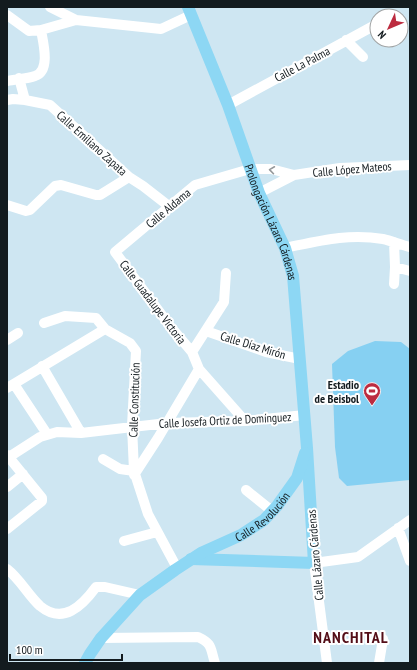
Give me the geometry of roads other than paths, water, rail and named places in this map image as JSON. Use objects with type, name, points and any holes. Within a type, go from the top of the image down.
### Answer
[{"type":"main road","name":"Prolongación Lázaro Cárdenas","points":[[190,11],[228,104],[259,193],[285,248],[293,276],[307,448]]},
{"type":"main road","name":"Calle Revolución","points":[[85,663],[101,638],[140,595],[191,559],[241,535],[264,520],[297,478],[307,448]]},
{"type":"main road","name":"Calle Lázaro Cárdenas","points":[[307,448],[314,563]]},
{"type":"main road","points":[[191,559],[314,563]]},
{"type":"street","points":[[50,7],[76,20],[161,29],[190,11]]},
{"type":"street","points":[[7,15],[29,31],[41,30],[76,20]]},
{"type":"street","name":"Calle La Palma","points":[[228,104],[369,28]]},
{"type":"street","points":[[7,81],[36,76],[43,70],[45,63],[41,30]]},
{"type":"street","points":[[346,40],[363,56]]},
{"type":"street","points":[[18,78],[24,100]]},
{"type":"street","name":"Calle Emiliano Zapata","points":[[7,100],[24,100],[50,105],[129,177],[170,207]]},
{"type":"street","name":"Calle López Mateos","points":[[259,193],[294,175],[340,168],[410,165]]},
{"type":"street","name":"Calle López Mateos","points":[[250,169],[271,169],[294,175]]},
{"type":"street","name":"Calle Aldama","points":[[115,252],[195,185],[250,169]]},
{"type":"street","points":[[7,205],[26,211],[30,210],[52,188],[61,185],[100,195],[129,177]]},
{"type":"street","points":[[285,248],[343,237],[364,236],[386,239],[410,247]]},
{"type":"street","points":[[394,242],[394,284]]},
{"type":"street","name":"Calle Guadalupe Victoria","points":[[115,252],[170,326],[192,352],[199,369]]},
{"type":"street","points":[[395,267],[410,271]]},
{"type":"street","name":"Calle Guadalupe Victoria","points":[[192,352],[224,302],[226,274]]},
{"type":"street","points":[[44,323],[65,316],[94,318],[98,320],[105,329],[10,386],[47,434]]},
{"type":"street","name":"Calle Constitución","points":[[105,329],[130,344],[136,351],[132,426],[134,473],[148,514],[156,532],[177,568]]},
{"type":"street","name":"Calle Díaz Mirón","points":[[206,330],[266,352],[300,359]]},
{"type":"street","points":[[7,340],[18,333]]},
{"type":"street","points":[[42,366],[81,433]]},
{"type":"street","points":[[103,460],[120,469],[134,473],[158,438],[199,369],[245,420]]},
{"type":"street","name":"Calle Josefa Ortiz de Domínguez","points":[[8,456],[40,437],[57,432],[81,433],[167,423],[245,420],[304,415]]},
{"type":"street","points":[[7,529],[42,501],[42,498],[8,456]]},
{"type":"street","points":[[7,487],[23,474]]},
{"type":"street","points":[[246,490],[272,511]]},
{"type":"street","points":[[314,563],[358,556],[410,520]]},
{"type":"street","points":[[398,528],[408,550],[410,561]]},
{"type":"street","points":[[124,541],[156,532]]},
{"type":"street","name":"Calle Lázaro Cárdenas","points":[[314,563],[327,663]]},
{"type":"street","points":[[7,569],[40,606],[49,612],[63,614],[73,611],[87,599],[96,587],[105,587],[140,595]]},
{"type":"street","points":[[101,638],[198,637],[207,641],[211,648],[215,663]]},
{"type":"street","points":[[379,663],[383,639]]},
{"type":"place","name":"Estadio de Beisbol","points":[[372,406]]},
{"type":"district","name":"NANCHITAL","points":[[351,637]]}]
